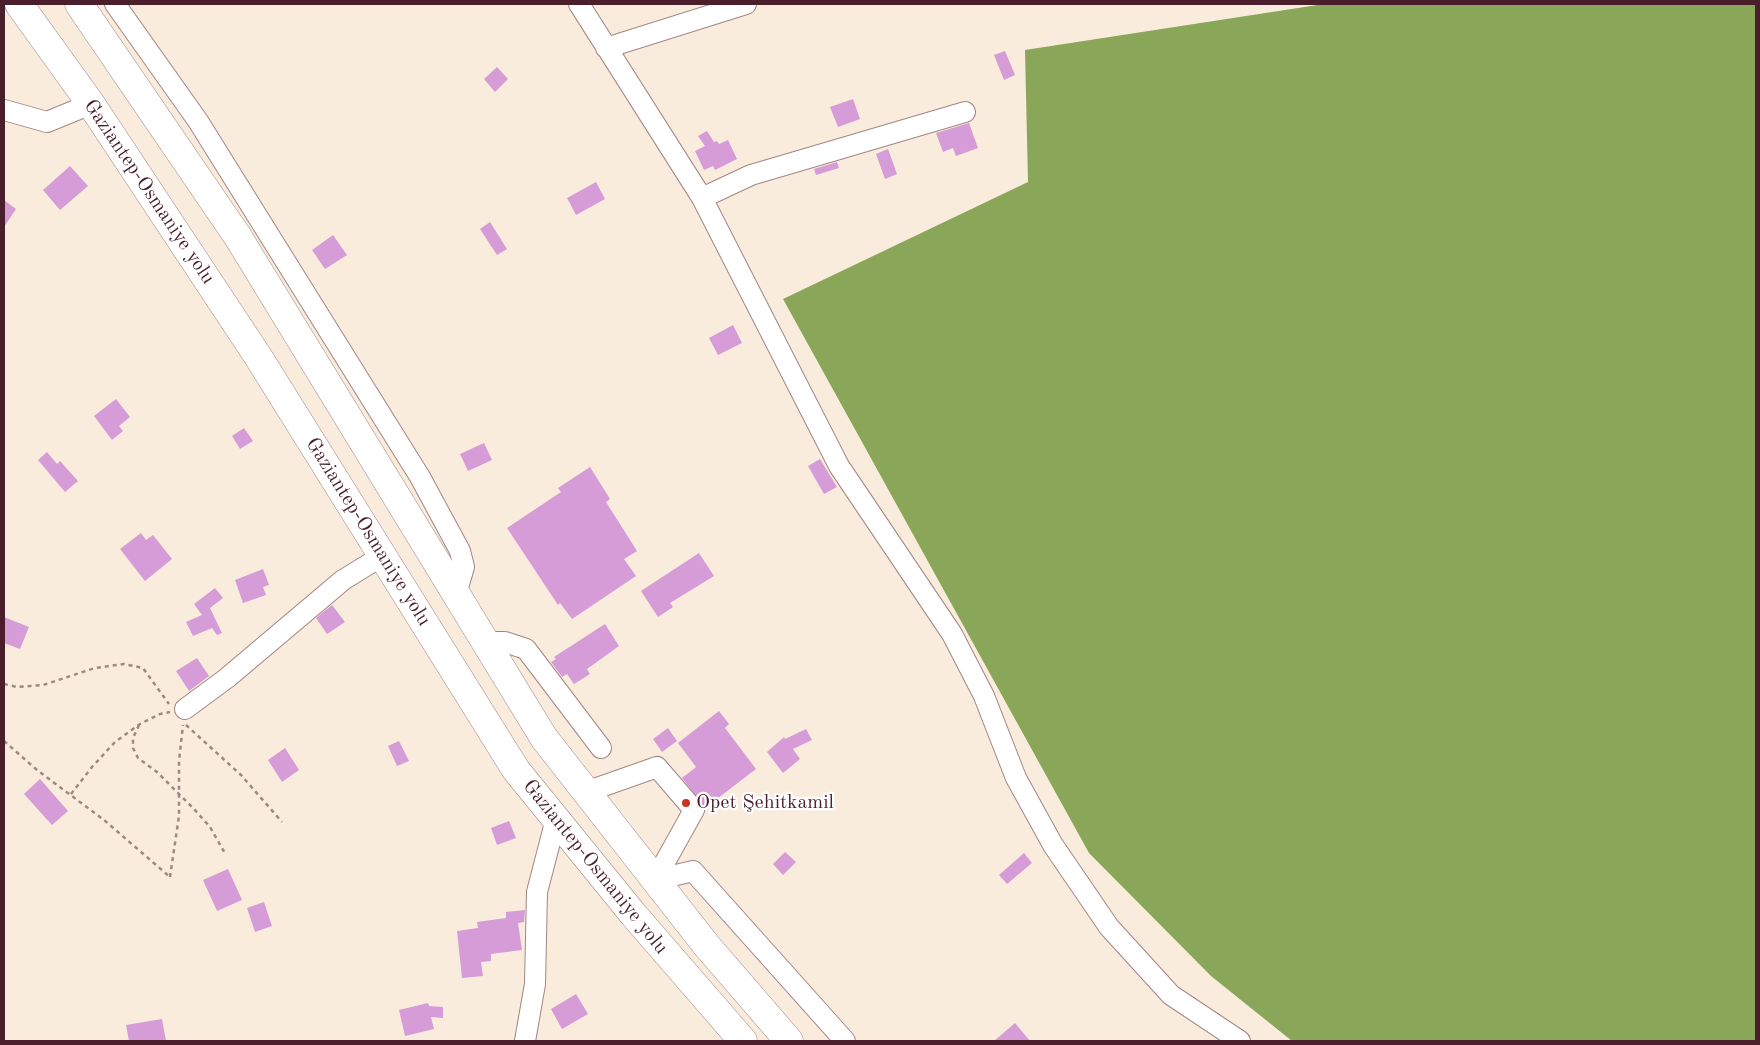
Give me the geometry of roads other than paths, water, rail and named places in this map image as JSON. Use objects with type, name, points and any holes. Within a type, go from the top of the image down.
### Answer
[{"type":"highway","name":"Gaziantep-Osmaniye yolu","points":[[19,4],[92,104],[259,358],[516,770],[633,914],[743,1041]]},
{"type":"highway","name":"Gaziantep-Osmaniye yolu","points":[[79,4],[238,237],[544,738],[707,946],[789,1041]]},
{"type":"street","points":[[115,4],[198,121],[420,477],[460,551],[464,567],[456,594]]},
{"type":"street","points":[[579,4],[702,198],[839,466],[952,634],[984,696],[1016,778],[1053,845],[1109,927],[1172,995],[1240,1041]]},
{"type":"street","points":[[606,48],[746,4]]},
{"type":"street","points":[[4,110],[47,122],[92,104]]},
{"type":"street","points":[[702,198],[751,175],[965,112]]},
{"type":"street","points":[[185,710],[227,678],[343,580],[382,556]]},
{"type":"street","points":[[486,642],[505,642],[526,649],[601,748]]},
{"type":"street","points":[[586,792],[657,767],[694,810],[655,880]]},
{"type":"street","points":[[525,1041],[535,984],[537,892],[556,819]]},
{"type":"street","points":[[655,880],[694,871],[845,1041]]},
{"type":"place","name":"Opet Şehitkamil","points":[[686,803]]}]
